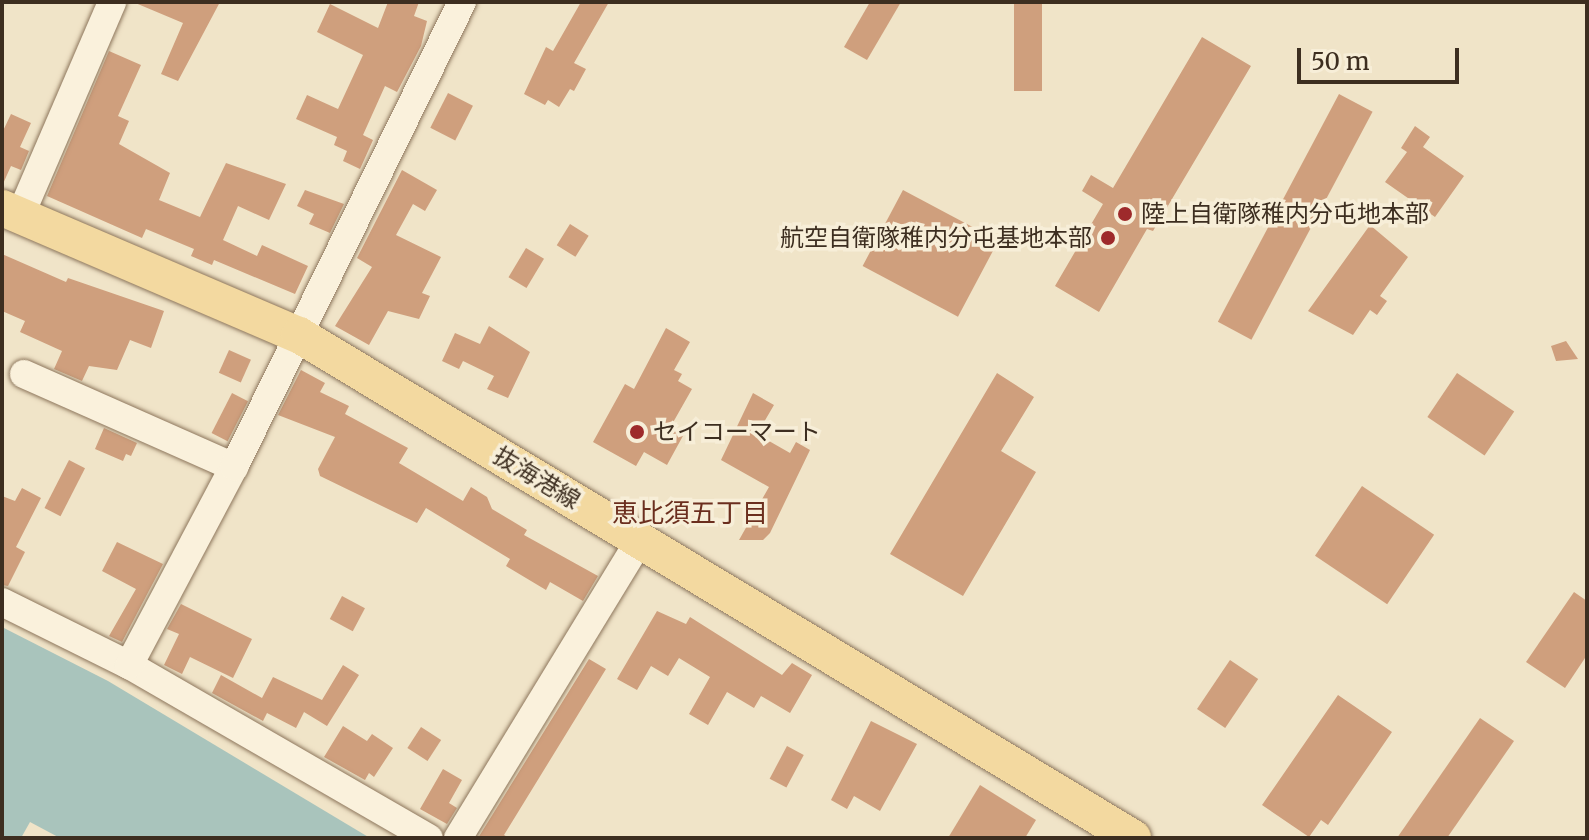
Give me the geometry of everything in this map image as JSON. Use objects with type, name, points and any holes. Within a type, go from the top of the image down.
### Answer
[{"type":"main road","name":"抜海港線","points":[[11,212],[299,335],[1133,838]]},
{"type":"street","points":[[11,212],[112,2]]},
{"type":"street","points":[[129,665],[234,467],[462,2]]},
{"type":"street","points":[[24,374],[234,467]]},
{"type":"street","points":[[458,838],[640,540]]},
{"type":"street","points":[[2,602],[129,665],[429,838]]},
{"type":"water","points":[[2,627],[108,681],[370,838],[2,838]]},
{"type":"pier","points":[[30,822],[60,838],[21,838]]},
{"type":"building","points":[[133,2],[220,2],[178,81],[161,74],[183,23]]},
{"type":"building","points":[[388,2],[419,2],[414,16],[427,21],[421,46],[397,92],[385,86],[363,135],[373,140],[360,169],[343,161],[347,151],[334,145],[337,137],[296,119],[307,95],[338,109],[363,55],[317,32],[330,4],[378,28]]},
{"type":"building","points":[[581,2],[609,2],[574,63],[586,69],[574,91],[570,89],[559,107],[548,100],[545,105],[524,94],[546,47],[553,51]]},
{"type":"building","points":[[870,2],[901,2],[867,60],[844,47]]},
{"type":"building","points":[[1014,2],[1042,2],[1042,91],[1014,91]]},
{"type":"building","points":[[1202,37],[1251,66],[1153,231],[1147,229],[1099,312],[1055,286],[1103,204],[1082,191],[1091,175],[1113,188]]},
{"type":"building","points":[[109,51],[141,65],[118,116],[129,121],[119,144],[170,173],[159,200],[200,217],[226,163],[286,184],[269,220],[238,206],[223,240],[257,256],[262,245],[308,266],[295,294],[214,260],[212,265],[191,256],[194,249],[146,229],[142,238],[47,196]]},
{"type":"building","points":[[448,93],[473,106],[455,140],[430,128]]},
{"type":"building","points":[[1339,94],[1373,112],[1251,340],[1218,322]]},
{"type":"building","points":[[11,114],[31,123],[20,147],[29,151],[21,170],[11,166],[2,186],[2,133]]},
{"type":"building","points":[[1415,126],[1430,137],[1423,147],[1464,176],[1435,217],[1385,182],[1407,152],[1401,148]]},
{"type":"building","points":[[402,170],[437,190],[425,211],[413,204],[396,235],[441,257],[422,293],[430,296],[419,319],[388,311],[369,345],[335,326],[372,267],[357,258]]},
{"type":"building","points":[[305,190],[344,204],[330,233],[309,224],[314,214],[297,206]]},
{"type":"building","points":[[903,190],[998,241],[958,317],[863,266]]},
{"type":"building","points":[[570,224],[589,236],[575,257],[557,245]]},
{"type":"building","points":[[1370,225],[1408,257],[1380,296],[1387,301],[1377,315],[1370,310],[1353,335],[1308,311]]},
{"type":"building","points":[[526,248],[544,259],[526,288],[508,277]]},
{"type":"building","points":[[2,254],[66,282],[68,278],[164,311],[151,348],[130,340],[117,370],[89,366],[82,381],[54,369],[62,351],[20,332],[25,321],[2,311]]},
{"type":"building","points":[[489,326],[530,352],[508,398],[487,389],[494,376],[463,361],[459,369],[442,361],[455,333],[480,344]]},
{"type":"building","points":[[666,328],[690,342],[674,370],[682,374],[678,381],[692,389],[671,426],[684,434],[667,465],[644,452],[636,466],[593,442],[625,384],[634,389]]},
{"type":"building","points":[[1566,341],[1578,359],[1556,361],[1551,346]]},
{"type":"building","points":[[229,350],[251,360],[241,383],[219,373]]},
{"type":"building","points":[[301,370],[325,383],[320,392],[349,406],[345,414],[408,448],[399,463],[463,501],[471,487],[487,497],[492,509],[527,530],[524,535],[598,576],[583,601],[550,582],[546,590],[506,566],[510,559],[426,508],[417,523],[320,476],[318,469],[335,437],[278,415]]},
{"type":"building","points":[[997,373],[1034,397],[1001,451],[1036,472],[963,596],[890,554]]},
{"type":"building","points":[[1457,373],[1514,412],[1485,456],[1427,417]]},
{"type":"building","points":[[232,393],[248,401],[228,441],[212,433]]},
{"type":"building","points":[[753,393],[774,405],[757,434],[790,453],[796,442],[810,450],[770,533],[763,540],[739,540],[769,487],[721,460]]},
{"type":"building","points":[[104,428],[137,443],[131,456],[126,454],[123,461],[95,449]]},
{"type":"building","points":[[69,460],[85,468],[61,516],[44,508]]},
{"type":"building","points":[[1362,486],[1434,535],[1387,604],[1315,556]]},
{"type":"building","points":[[22,488],[41,498],[16,547],[25,552],[8,586],[2,585],[2,496],[15,501]]},
{"type":"building","points":[[117,542],[163,564],[122,642],[109,636],[136,589],[102,571]]},
{"type":"building","points":[[1574,592],[1587,601],[1587,655],[1565,688],[1526,662]]},
{"type":"building","points":[[342,596],[365,608],[353,631],[330,619]]},
{"type":"building","points":[[181,604],[252,639],[233,678],[190,657],[182,674],[164,665],[179,634],[167,629]]},
{"type":"building","points":[[657,611],[686,624],[690,617],[782,675],[792,663],[812,675],[790,713],[761,696],[754,708],[727,692],[708,725],[689,714],[710,677],[679,658],[668,676],[651,666],[637,690],[617,679]]},
{"type":"building","points":[[589,659],[606,669],[504,835],[509,838],[478,838]]},
{"type":"building","points":[[1230,660],[1258,679],[1225,728],[1197,709]]},
{"type":"building","points":[[343,665],[359,675],[327,726],[304,712],[296,728],[267,713],[263,721],[212,693],[221,675],[262,698],[273,677],[322,700]]},
{"type":"building","points":[[1338,695],[1392,732],[1328,825],[1321,820],[1309,837],[1262,805]]},
{"type":"building","points":[[1480,718],[1514,741],[1447,838],[1397,838]]},
{"type":"building","points":[[871,721],[917,744],[880,811],[854,796],[847,809],[831,800]]},
{"type":"building","points":[[343,726],[367,741],[372,734],[393,748],[374,777],[369,773],[365,780],[324,757]]},
{"type":"building","points":[[421,727],[441,740],[428,761],[407,748]]},
{"type":"building","points":[[787,746],[804,755],[786,788],[770,779]]},
{"type":"building","points":[[443,769],[462,780],[449,803],[457,808],[447,824],[420,809]]},
{"type":"building","points":[[980,785],[1036,820],[1025,838],[948,838]]},
{"type":"place","name":"陸上自衛隊稚内分屯地本部","points":[[1125,214]]},
{"type":"place","name":"航空自衛隊稚内分屯基地本部","points":[[1108,238]]},
{"type":"place","name":"セイコーマート","points":[[637,432]]},
{"type":"district","name":"恵比須五丁目","points":[[690,513]]}]
